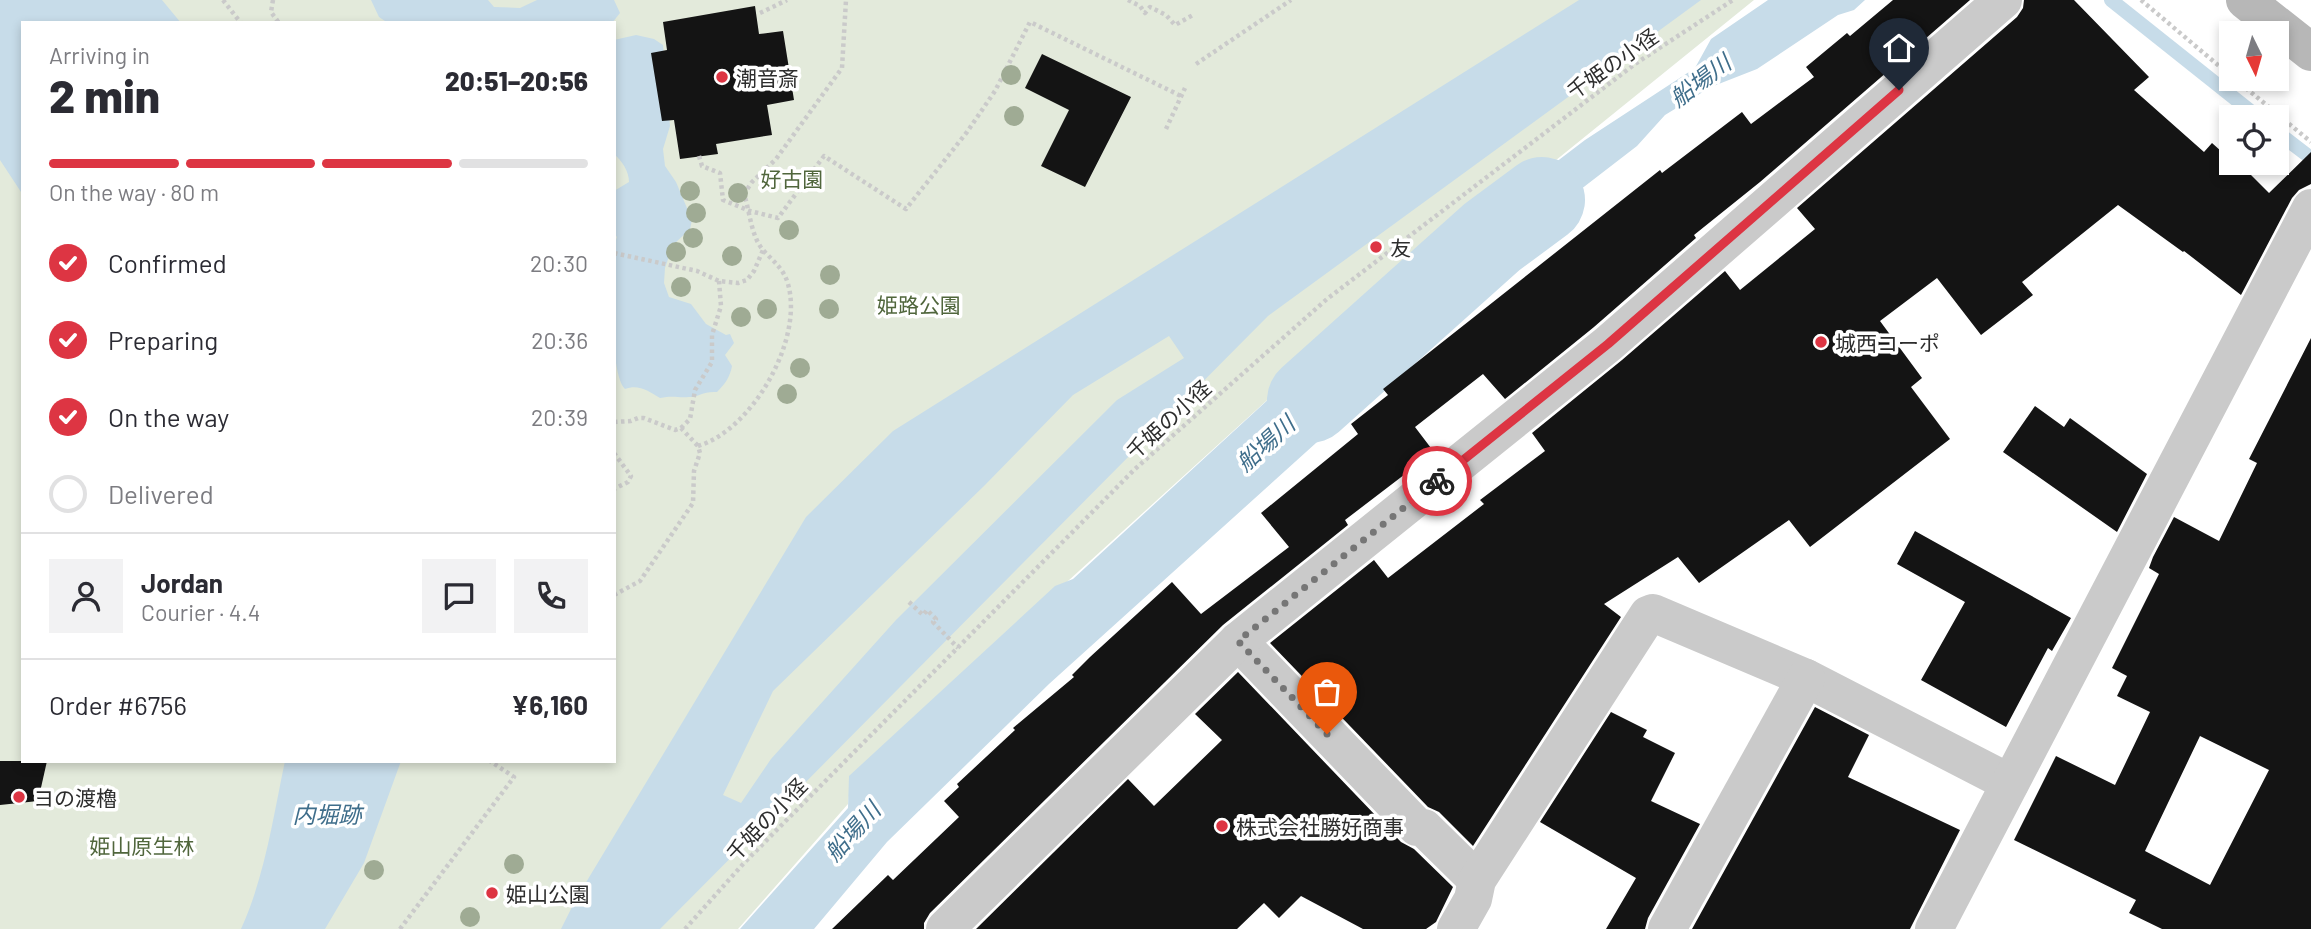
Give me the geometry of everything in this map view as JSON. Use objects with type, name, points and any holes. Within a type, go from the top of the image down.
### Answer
[{"type":"street","points":[[945,929],[1238,641],[1608,344],[2003,0]]},
{"type":"street","points":[[2245,0],[2311,52]]},
{"type":"street","points":[[1934,929],[2311,208]]},
{"type":"street","points":[[1456,929],[1473,900],[1477,880],[1648,615],[1653,613],[1806,678],[2010,783]]},
{"type":"street","points":[[1238,641],[1417,827],[1424,828],[1477,880]]},
{"type":"street","points":[[1667,929],[1806,678]]},
{"type":"path","points":[[223,0],[239,21]]},
{"type":"path","points":[[273,0],[271,12],[278,21]]},
{"type":"path","points":[[760,13],[787,0]]},
{"type":"path","points":[[698,446],[712,442],[731,429],[755,401],[780,358],[789,333],[792,309],[789,285],[785,274],[771,255],[763,250],[752,227],[744,194],[752,182],[776,159],[842,68],[846,0]]},
{"type":"path","points":[[1128,0],[1140,6],[1145,13],[1156,0]]},
{"type":"path","points":[[1196,64],[1291,0]]},
{"type":"path","name":"千姫の小径","points":[[685,929],[744,863],[1135,469],[1326,299],[1635,64],[1732,0]]},
{"type":"path","points":[[2141,0],[2219,65]]},
{"type":"path","points":[[1150,7],[1166,15],[1175,25],[1193,15]]},
{"type":"path","points":[[699,156],[702,166],[720,173],[723,200],[750,211],[778,218],[824,156],[906,209],[967,132],[995,91],[1030,22],[1181,96]]},
{"type":"path","points":[[1166,129],[1185,88]]},
{"type":"path","points":[[2250,91],[2311,142]]},
{"type":"path","points":[[616,253],[697,271],[719,281],[738,283],[747,281],[763,250]]},
{"type":"path","points":[[616,422],[644,418],[675,430],[690,419],[695,390],[712,362],[712,335],[721,306],[719,281]]},
{"type":"path","points":[[616,594],[640,581],[693,503],[694,471],[700,453],[698,446],[681,428]]},
{"type":"path","points":[[616,456],[631,476],[628,482],[616,488]]},
{"type":"path","points":[[909,602],[923,615],[927,610],[936,619],[933,622],[958,648]]},
{"type":"path","points":[[400,929],[514,777],[493,763]]},
{"type":"green space","name":"姫路公園","points":[[0,0],[1754,0],[1330,343],[851,778],[848,804],[738,929],[0,929]]},
{"type":"water","points":[[0,0],[162,0],[179,21],[21,21],[21,192],[0,160]]},
{"type":"water","points":[[371,0],[488,0],[494,7],[520,8],[537,0],[614,0],[620,13],[614,21],[385,21],[379,17]]},
{"type":"water","points":[[1579,0],[1701,0],[1268,316],[660,929],[561,929],[576,899],[806,517],[893,431]],"holes":[[[1169,336],[1184,358],[1117,400],[896,620],[771,759],[741,803],[723,795],[773,691],[985,485],[1073,395]]]},
{"type":"water","points":[[1768,0],[1865,0],[1854,10],[1838,15],[1757,69],[1711,87],[1665,115],[1637,146],[1563,203],[1529,244],[1426,318],[1407,338],[1388,367],[1361,389],[1357,406],[1049,684],[887,842],[814,929],[740,929],[848,808],[849,776],[1055,586],[1073,579],[1335,338],[1400,321],[1447,283],[1461,247],[1514,194],[1585,140],[1695,68],[1711,39]]},
{"type":"water","points":[[636,35],[654,39],[663,45],[670,126],[663,149],[665,166],[676,182],[692,220],[690,229],[673,245],[665,268],[664,283],[669,297],[691,304],[706,324],[726,335],[730,334],[734,343],[725,355],[732,366],[725,383],[717,392],[692,397],[660,398],[639,388],[625,389],[620,379],[616,363],[616,190],[629,182],[624,166],[616,156],[616,40]]},
{"type":"water","name":"内堀跡","points":[[285,763],[400,763],[364,863],[325,929],[241,929],[262,868]]},
{"type":"building","points":[[1893,0],[1970,0],[1760,182],[1694,235],[1696,238],[1594,327],[1505,399],[1483,374],[1415,427],[1434,452],[1345,520],[1348,525],[1223,625],[930,913],[924,923],[924,929],[832,929],[888,875],[893,880],[959,817],[944,801],[959,787],[957,784],[1015,730],[1013,728],[1074,677],[1072,675],[1090,657],[1172,582],[1201,614],[1289,547],[1261,513],[1358,434],[1351,424],[1388,395],[1383,389],[1660,170],[1662,173],[1742,112],[1751,124],[1814,77],[1806,67],[1847,33],[1850,36]]},
{"type":"building","points":[[2024,0],[2074,0],[2149,77],[2134,90],[2204,152],[2212,143],[2219,149],[2219,175],[2251,175],[2269,193],[2311,152],[2311,184],[2299,190],[2292,198],[2241,295],[2118,205],[2022,282],[2033,295],[1981,335],[1937,278],[1880,321],[1922,378],[1911,387],[1950,439],[1810,547],[1789,520],[1699,583],[1678,557],[1604,604],[1621,617],[1473,846],[1439,812],[1428,807],[1270,643],[1374,560],[1388,578],[1484,504],[1480,500],[1545,451],[1532,433],[1725,271],[1740,290],[1815,229],[1797,208],[2017,17],[2023,8]]},
{"type":"building","name":"潮音斎","points":[[755,6],[759,34],[783,31],[794,100],[767,105],[772,135],[716,144],[718,154],[680,159],[674,120],[662,121],[651,53],[667,50],[663,22]]},
{"type":"building","points":[[1042,54],[1131,97],[1085,187],[1041,166],[1069,110],[1025,88]]},
{"type":"building","points":[[2311,338],[2311,929],[2162,929],[2129,913],[2136,900],[2014,840],[2056,756],[2115,785],[2150,712],[2117,696],[2127,676],[2112,668],[2159,574],[2149,568],[2153,557],[2174,517],[2219,541],[2257,463],[2249,459]],"holes":[[[2200,736],[2269,770],[2210,885],[2145,851]]]},
{"type":"building","points":[[2035,406],[2064,427],[2070,418],[2147,474],[2117,532],[2003,452]]},
{"type":"building","points":[[1915,531],[2071,618],[2052,651],[2048,648],[2006,727],[1921,680],[1965,602],[1897,564]]},
{"type":"building","points":[[1238,672],[1401,842],[1414,849],[1453,887],[1436,922],[1426,929],[1363,929],[1301,896],[1279,918],[1264,903],[1237,929],[976,929],[1128,779],[1154,806],[1222,740],[1195,714]]},
{"type":"building","points":[[1815,707],[1869,735],[1848,777],[1960,830],[1910,929],[1692,929]]},
{"type":"building","points":[[1611,712],[1647,730],[1643,737],[1675,753],[1651,801],[1700,824],[1648,918],[1645,929],[1606,929],[1636,878],[1540,822]]},
{"type":"building","points":[[0,761],[47,763],[38,801],[0,805]]},
{"type":"waterway","points":[[2111,0],[2243,105]]},
{"type":"waterway","points":[[2289,141],[2311,158]]},
{"type":"waterway","name":"船場川","points":[[1310,400],[1492,237],[1542,200]]},
{"type":"way so far","points":[[1327,734],[1238,641],[1437,481]]},
{"type":"place","name":"潮音斎","points":[[722,77]]},
{"type":"place","name":"友","points":[[1376,247]]},
{"type":"place","name":"城西コーポ","points":[[1821,342]]},
{"type":"place","name":"ヨの渡櫓","points":[[19,797]]},
{"type":"place","name":"株式会社勝好商事","points":[[1222,826]]},
{"type":"place","name":"姫山公園","points":[[492,893]]},
{"type":"route","points":[[1437,481],[1608,344],[1899,90]]},
{"type":"park label","name":"好古園","points":[[792,178]]},
{"type":"park label","name":"姫山原生林","points":[[142,845]]}]
